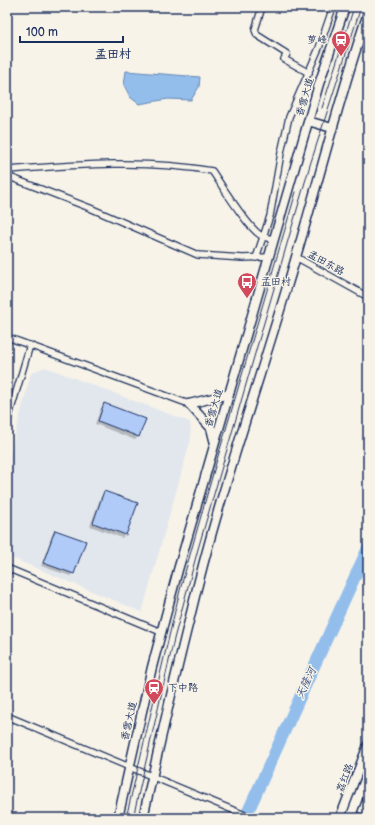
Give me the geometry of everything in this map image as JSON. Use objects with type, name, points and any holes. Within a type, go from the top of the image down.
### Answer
[{"type":"main road","name":"香雪大道","points":[[118,818],[161,632],[214,442],[269,257],[318,84],[344,7]]},
{"type":"main road","points":[[143,818],[190,617],[206,558],[257,382],[296,256],[332,128],[368,12]]},
{"type":"main road","points":[[308,121],[332,128]]},
{"type":"main road","points":[[214,442],[211,428],[189,404],[229,394]]},
{"type":"main road","name":"荔红路","points":[[340,818],[368,745]]},
{"type":"main road","name":"荔红路","points":[[351,816],[368,772]]},
{"type":"street","points":[[262,7],[255,30],[257,35],[287,54],[284,59],[309,73]]},
{"type":"street","points":[[256,258],[270,216],[281,153],[290,117],[309,73],[333,7]]},
{"type":"street","points":[[7,170],[121,165],[182,166],[212,170],[230,199],[254,229],[263,236],[274,239]]},
{"type":"street","points":[[7,176],[90,208],[198,255],[256,258],[269,257]]},
{"type":"street","name":"孟田东路","points":[[296,256],[368,297]]},
{"type":"street","points":[[7,337],[189,404]]},
{"type":"street","points":[[7,423],[30,345]]},
{"type":"street","points":[[7,568],[161,632]]},
{"type":"street","points":[[7,716],[252,818]]},
{"type":"street","points":[[351,816],[364,818]]},
{"type":"shaded area","points":[[45,367],[190,422],[191,439],[142,612],[7,556],[7,466],[31,373]]},
{"type":"water","points":[[126,71],[200,77],[199,87],[191,100],[168,99],[139,104],[130,97],[124,85]]},
{"type":"building","points":[[104,403],[146,419],[139,437],[98,421]]},
{"type":"building","points":[[104,491],[138,503],[126,535],[93,523]]},
{"type":"building","points":[[55,530],[86,541],[74,574],[43,563]]},
{"type":"waterway","name":"天隆河","points":[[245,818],[368,548]]},
{"type":"tram line","points":[[322,108],[354,7]]},
{"type":"tram line","points":[[133,818],[174,639],[198,549],[310,165],[361,7]]},
{"type":"tram line","points":[[126,818],[180,590],[296,192]]},
{"type":"place","name":"萝峰","points":[[341,57]]},
{"type":"place","name":"孟田村","points":[[247,299]]},
{"type":"place","name":"下中路","points":[[154,705]]},
{"type":"district","name":"孟田村","points":[[113,54]]}]
